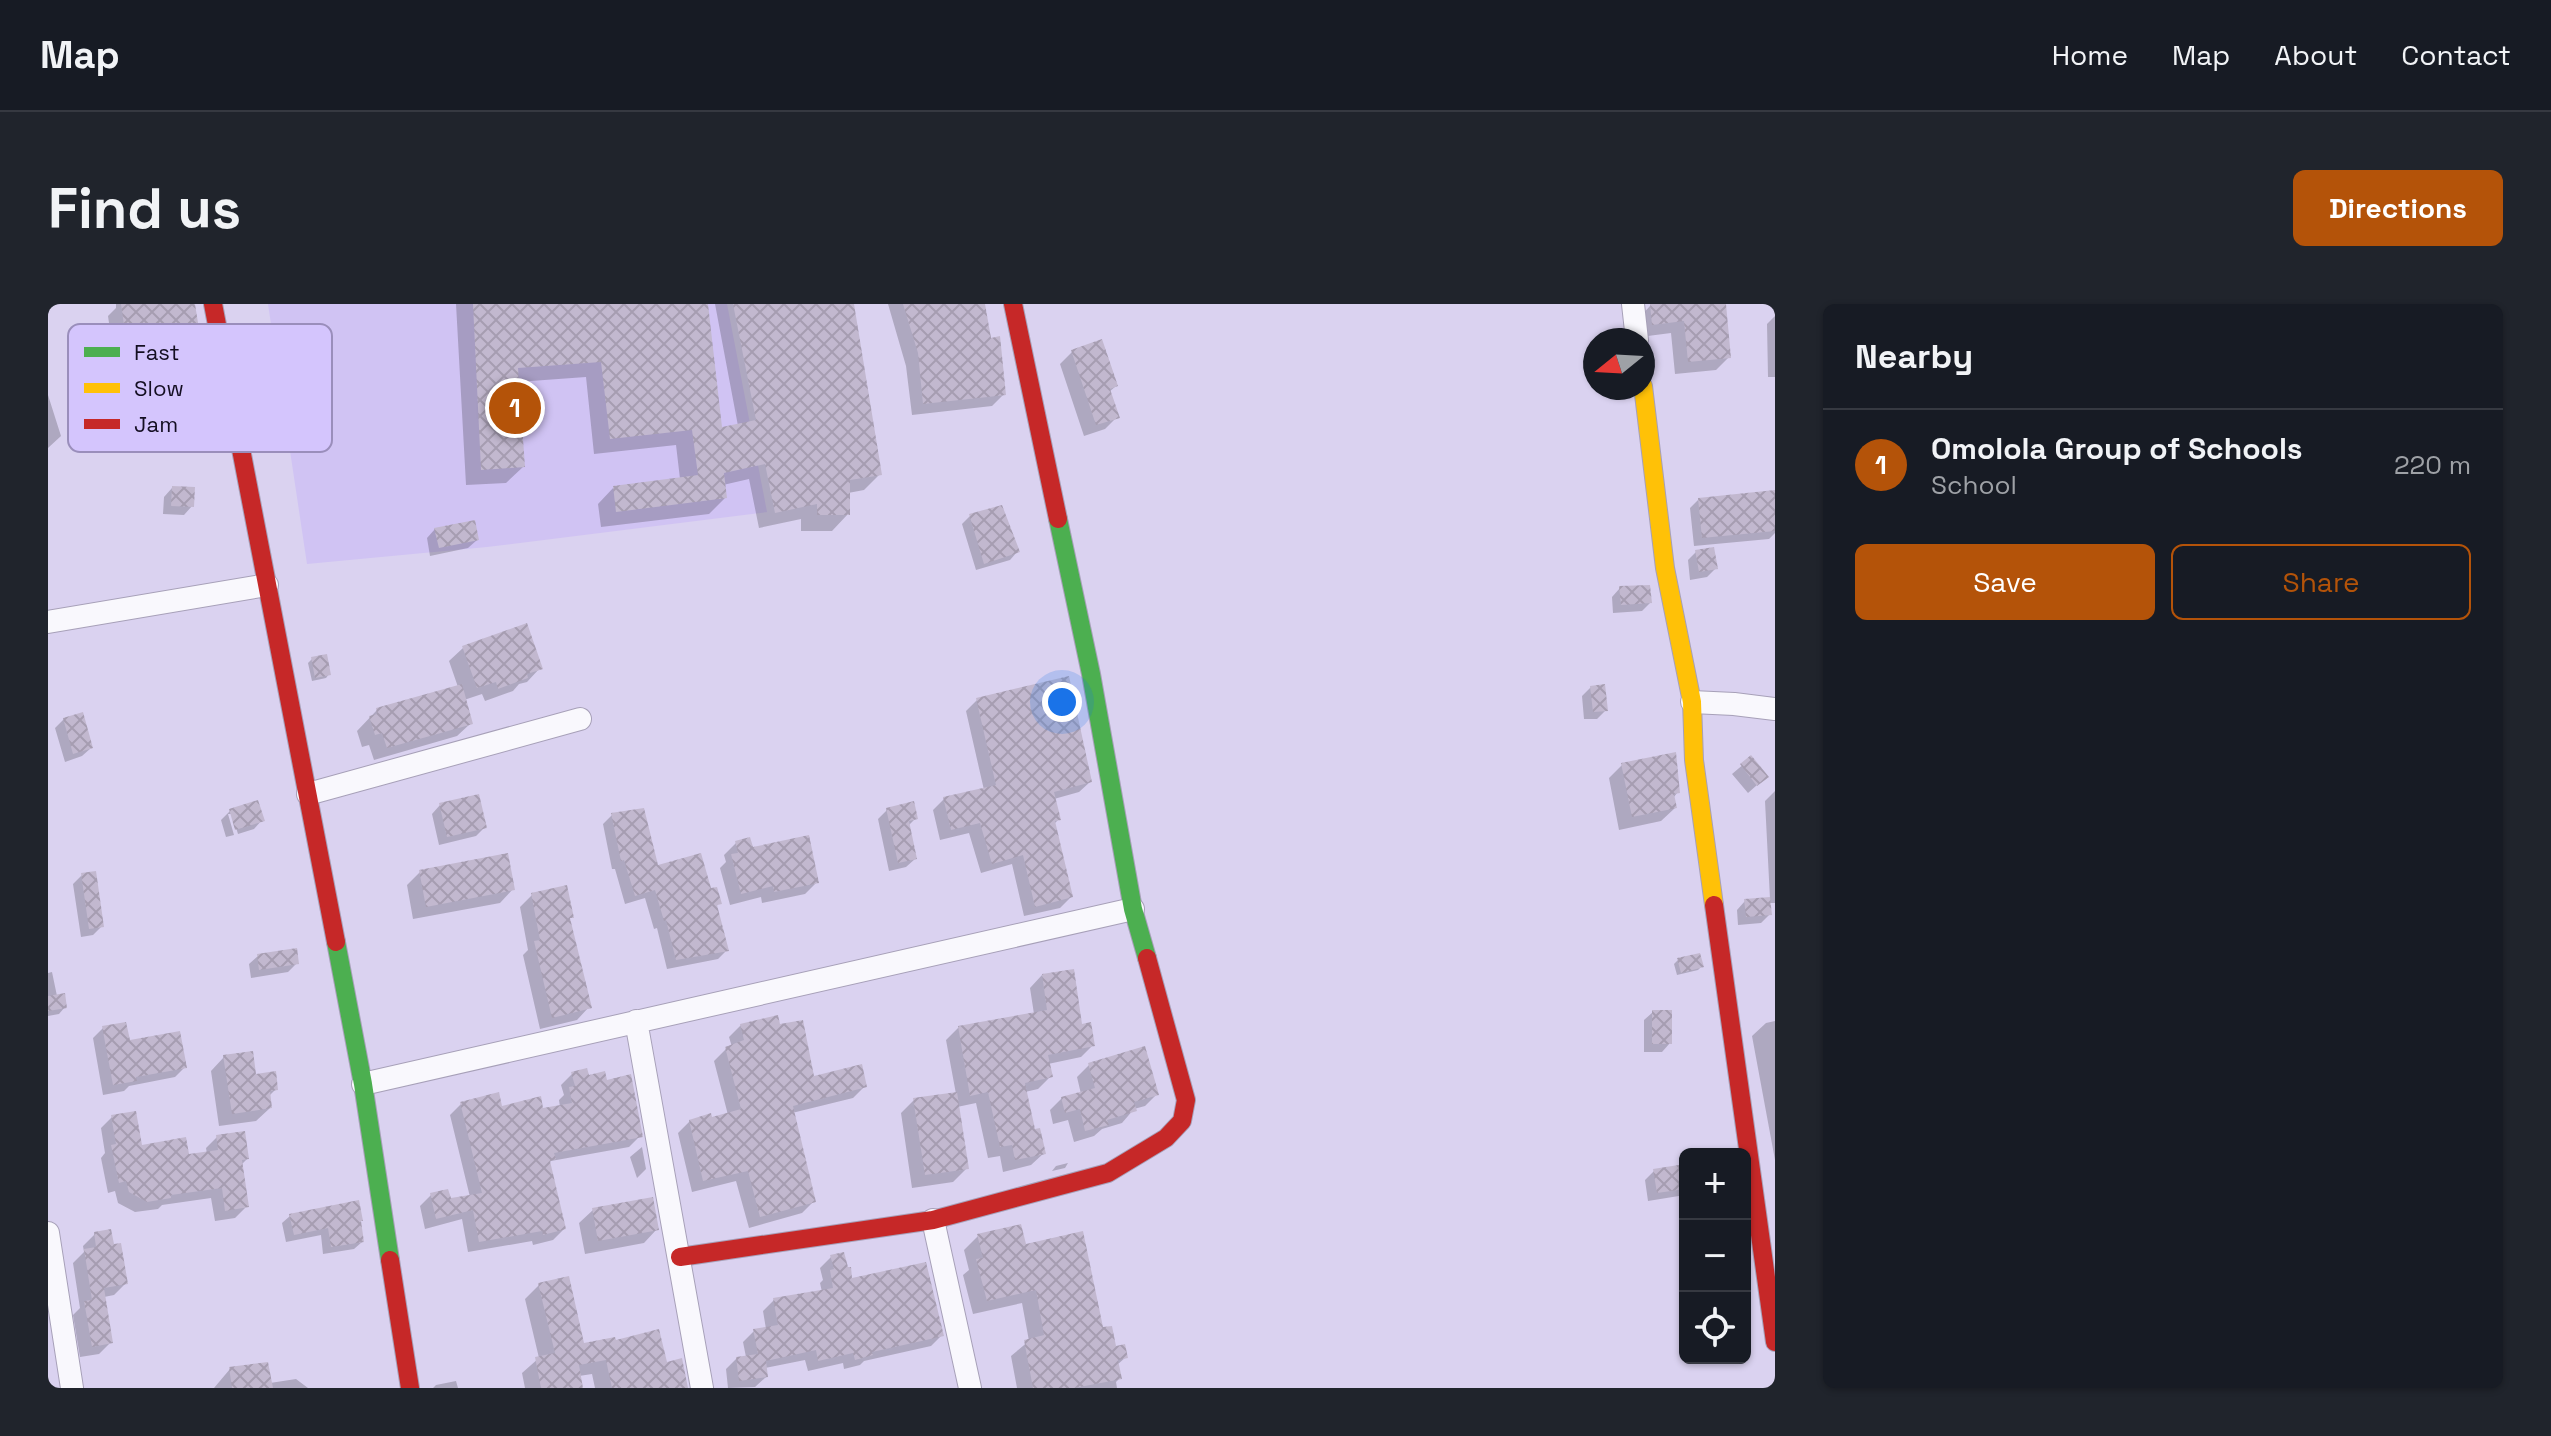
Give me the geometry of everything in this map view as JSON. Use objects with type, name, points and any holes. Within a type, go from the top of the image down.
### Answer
[{"type":"street","points":[[213,304],[217,324]]},
{"type":"street","points":[[680,1257],[933,1220],[1108,1173],[1166,1138],[1182,1121],[1186,1100],[1133,909],[1091,674],[1013,304]]},
{"type":"street","points":[[1633,304],[1636,328]]},
{"type":"street","points":[[1645,400],[1665,568],[1692,702],[1694,760],[1775,1342]]},
{"type":"street","points":[[241,452],[363,1084],[410,1388]]},
{"type":"street","points":[[48,622],[267,585]]},
{"type":"street","points":[[1692,702],[1775,709]]},
{"type":"street","points":[[308,794],[580,719]]},
{"type":"street","points":[[363,1084],[1133,909]]},
{"type":"street","points":[[636,1021],[702,1388]]},
{"type":"street","points":[[933,1220],[970,1388]]},
{"type":"street","points":[[48,1233],[72,1388]]},
{"type":"shaded area","points":[[268,304],[727,304],[767,512],[487,547],[307,564],[290,452],[332,452],[332,324],[271,324]]},
{"type":"building","points":[[121,304],[195,304],[198,324],[124,324]]},
{"type":"building","points":[[473,304],[708,304],[722,427],[756,420],[733,304],[854,304],[882,475],[850,480],[850,515],[817,515],[817,504],[775,513],[765,464],[724,473],[727,498],[616,512],[613,486],[698,475],[692,430],[610,439],[601,362],[518,368],[525,467],[481,470]]},
{"type":"building","points":[[903,304],[985,304],[991,338],[1000,336],[1006,395],[923,404],[918,353]]},
{"type":"building","points":[[1650,304],[1726,304],[1731,358],[1688,362],[1684,321],[1652,325]]},
{"type":"building","points":[[1102,339],[1118,386],[1110,389],[1120,418],[1096,425],[1071,350]]},
{"type":"building","points":[[172,486],[195,487],[194,507],[171,506]]},
{"type":"building","points":[[1775,490],[1775,531],[1702,538],[1698,498]]},
{"type":"building","points":[[1002,505],[1020,552],[984,564],[969,514]]},
{"type":"building","points":[[475,520],[479,540],[439,548],[434,528]]},
{"type":"building","points":[[1714,547],[1718,569],[1699,572],[1695,550]]},
{"type":"building","points":[[1650,585],[1652,603],[1621,605],[1619,586]]},
{"type":"building","points":[[527,623],[543,669],[498,689],[496,682],[477,688],[462,646]]},
{"type":"building","points":[[327,654],[331,675],[315,678],[311,657]]},
{"type":"building","points":[[1069,676],[1092,782],[1054,792],[1061,820],[1055,821],[1073,897],[1035,907],[1023,855],[992,864],[980,823],[951,830],[943,797],[996,785],[976,698]]},
{"type":"building","points":[[462,684],[473,724],[387,748],[382,733],[375,735],[369,716],[377,714],[376,708]]},
{"type":"building","points":[[1605,684],[1608,711],[1593,712],[1590,686]]},
{"type":"building","points":[[83,712],[93,748],[73,754],[63,718]]},
{"type":"building","points":[[1676,752],[1680,793],[1674,794],[1677,808],[1632,817],[1621,763]]},
{"type":"building","points":[[1751,755],[1769,777],[1757,786],[1740,764]]},
{"type":"building","points":[[479,794],[487,828],[447,837],[439,803]]},
{"type":"building","points":[[258,800],[265,821],[235,830],[229,809]]},
{"type":"building","points":[[914,801],[918,819],[909,821],[917,859],[898,863],[886,808]]},
{"type":"building","points":[[644,808],[658,865],[701,853],[711,888],[717,887],[722,904],[717,905],[729,951],[676,960],[655,890],[635,896],[624,860],[621,861],[611,813]]},
{"type":"building","points":[[809,835],[819,883],[774,892],[773,886],[741,894],[731,854],[738,853],[735,841],[750,837],[753,847]]},
{"type":"building","points":[[508,853],[515,890],[426,907],[419,870]]},
{"type":"building","points":[[96,871],[104,927],[89,929],[81,873]]},
{"type":"building","points":[[567,885],[574,918],[570,918],[592,1008],[552,1018],[534,941],[540,940],[531,893]]},
{"type":"building","points":[[1770,897],[1772,915],[1746,917],[1744,899]]},
{"type":"building","points":[[297,948],[299,964],[259,970],[257,954]]},
{"type":"building","points":[[1700,953],[1704,967],[1681,973],[1677,958]]},
{"type":"building","points":[[1074,969],[1082,1024],[1091,1022],[1095,1046],[1048,1055],[1053,1077],[1025,1083],[1035,1129],[1040,1128],[1046,1154],[1015,1160],[1012,1145],[1000,1147],[988,1092],[970,1096],[958,1026],[1047,1010],[1042,974]]},
{"type":"building","points":[[65,993],[67,1008],[48,1011],[48,996]]},
{"type":"building","points":[[1652,1010],[1672,1010],[1672,1044],[1652,1044]]},
{"type":"building","points":[[778,1015],[780,1024],[803,1020],[814,1076],[862,1064],[867,1087],[793,1106],[816,1202],[760,1217],[748,1171],[703,1181],[689,1120],[741,1109],[725,1047],[744,1040],[740,1024]]},
{"type":"building","points":[[126,1022],[130,1040],[180,1031],[187,1068],[136,1077],[137,1081],[113,1085],[102,1026]]},
{"type":"building","points":[[1145,1046],[1159,1095],[1134,1102],[1137,1111],[1107,1120],[1109,1125],[1085,1131],[1080,1109],[1065,1113],[1061,1097],[1095,1088],[1088,1063]]},
{"type":"building","points":[[253,1051],[256,1074],[276,1071],[278,1090],[270,1091],[272,1108],[232,1114],[223,1055]]},
{"type":"building","points":[[587,1068],[589,1075],[605,1071],[607,1080],[631,1074],[643,1137],[554,1153],[556,1159],[550,1161],[566,1229],[543,1235],[542,1231],[479,1242],[473,1210],[436,1219],[430,1193],[448,1189],[451,1198],[482,1193],[460,1102],[499,1092],[502,1106],[541,1096],[543,1108],[572,1103],[569,1087],[575,1086],[571,1072]]},
{"type":"building","points":[[957,1092],[969,1169],[925,1175],[913,1098]]},
{"type":"building","points":[[136,1111],[142,1145],[186,1137],[189,1154],[218,1150],[216,1135],[245,1131],[249,1159],[242,1160],[249,1207],[225,1211],[222,1188],[171,1195],[171,1198],[147,1202],[129,1192],[126,1181],[119,1183],[111,1145],[116,1144],[111,1115]]},
{"type":"building","points":[[1679,1165],[1679,1190],[1657,1193],[1653,1169]]},
{"type":"building","points":[[653,1197],[659,1230],[598,1241],[592,1208]]},
{"type":"building","points":[[359,1200],[364,1242],[331,1247],[328,1228],[294,1235],[289,1214]]},
{"type":"building","points":[[1021,1224],[1026,1244],[1083,1231],[1103,1327],[1112,1326],[1116,1346],[1125,1344],[1128,1358],[1118,1360],[1122,1379],[1074,1388],[1033,1388],[1024,1340],[1044,1335],[1036,1290],[987,1301],[976,1259],[983,1258],[977,1234]]},
{"type":"building","points":[[111,1229],[114,1244],[121,1243],[128,1284],[104,1288],[113,1343],[92,1347],[84,1301],[92,1300],[84,1249],[96,1247],[94,1232]]},
{"type":"building","points":[[844,1252],[852,1278],[926,1262],[944,1336],[872,1352],[873,1355],[855,1360],[853,1353],[818,1361],[816,1350],[766,1361],[768,1377],[739,1381],[736,1357],[758,1354],[753,1329],[778,1325],[773,1298],[833,1288],[830,1270],[834,1269],[830,1255]]},
{"type":"building","points":[[569,1276],[584,1343],[615,1337],[616,1340],[659,1329],[667,1362],[682,1358],[688,1388],[612,1388],[606,1360],[579,1365],[583,1388],[541,1388],[535,1357],[555,1353],[538,1283]]},
{"type":"building","points":[[268,1362],[273,1388],[232,1388],[229,1367]]},
{"type":"traffic: fast","points":[[1058,519],[1091,674],[1133,909],[1147,958]]},
{"type":"traffic: fast","points":[[336,942],[363,1084],[390,1260]]},
{"type":"traffic: slow","points":[[1645,400],[1665,568],[1692,702],[1694,760],[1714,905]]},
{"type":"traffic: jam","points":[[213,304],[217,324]]},
{"type":"traffic: jam","points":[[1013,304],[1058,519]]},
{"type":"traffic: jam","points":[[242,452],[336,942]]},
{"type":"traffic: jam","points":[[1714,905],[1775,1342]]},
{"type":"traffic: jam","points":[[680,1257],[933,1220],[1108,1173],[1166,1138],[1182,1121],[1186,1100],[1147,958]]},
{"type":"traffic: jam","points":[[390,1260],[410,1388]]},
{"type":"place","name":"Omolola Group of Schools","points":[[515,408]]}]
